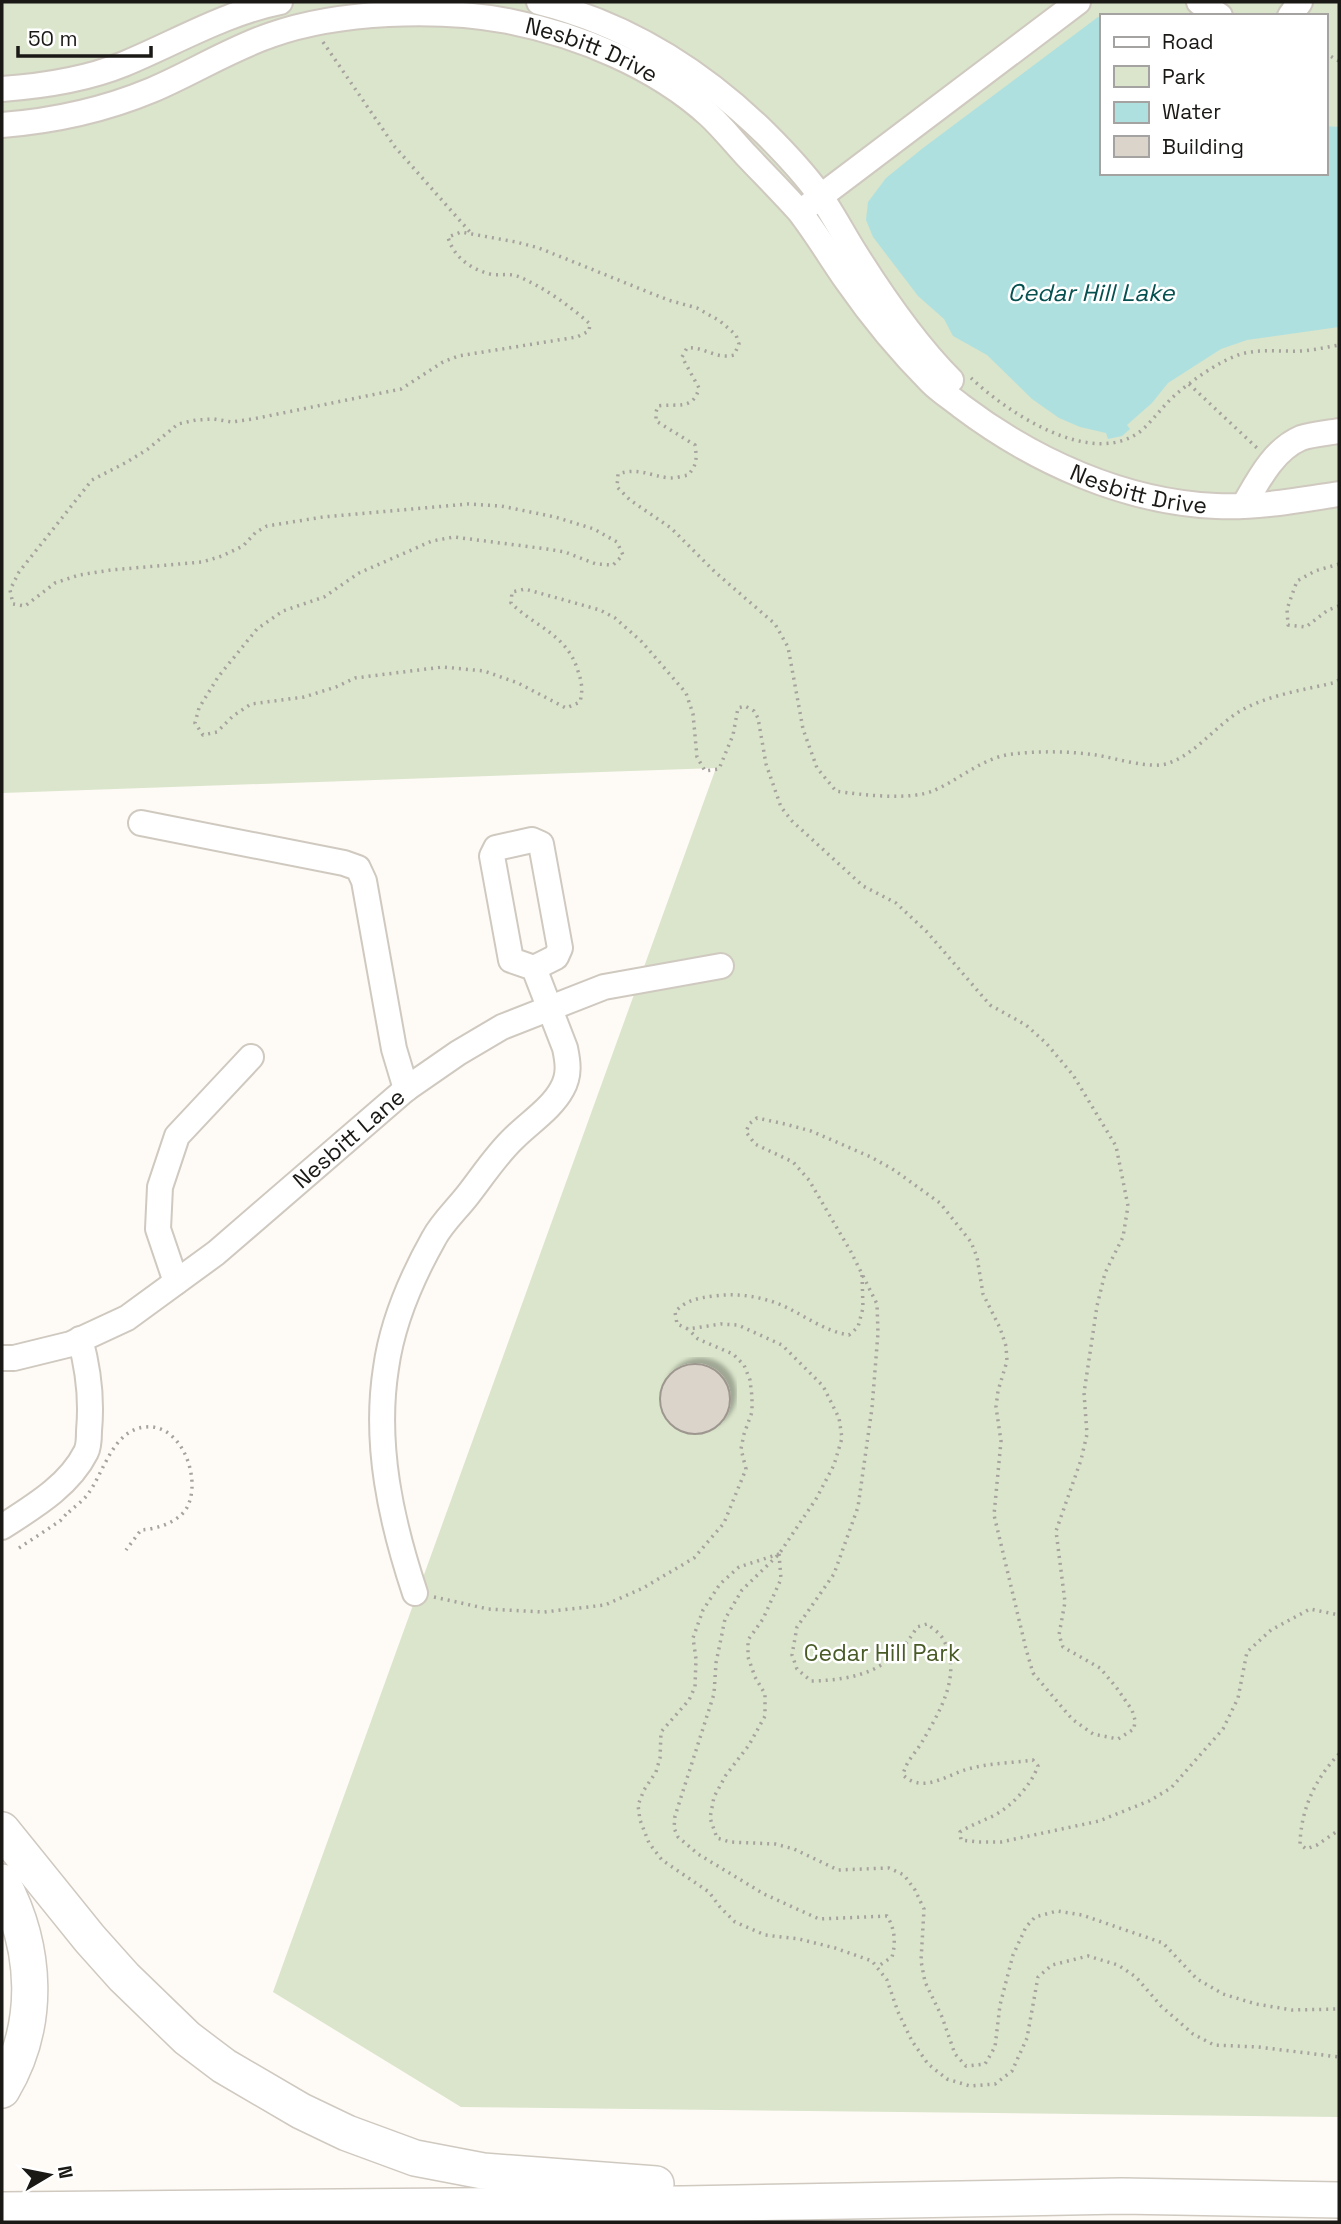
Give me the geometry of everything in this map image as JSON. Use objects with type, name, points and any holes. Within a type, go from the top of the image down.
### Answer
[{"type":"highway","points":[[2,1830],[90,1939],[124,1977],[187,2038],[255,2085],[347,2133],[415,2158],[483,2171],[893,2201]]},
{"type":"highway","points":[[2,1882],[14,1904],[25,1940],[30,1971],[30,2010],[20,2054],[2,2090]]},
{"type":"highway","points":[[2,2210],[309,2209],[1122,2196],[1339,2200]]},
{"type":"street","name":"Nesbitt Drive","points":[[539,2],[590,17],[633,35],[691,70],[743,112],[802,171],[821,196],[853,249],[939,367],[971,401],[1039,455]]},
{"type":"street","points":[[800,212],[1078,2]]},
{"type":"street","points":[[1199,2],[1217,14]]},
{"type":"street","points":[[2,89],[29,87],[91,75],[122,65],[265,3],[270,35]]},
{"type":"street","name":"Nesbitt Drive","points":[[2,125],[71,115],[131,98],[270,35],[312,25],[393,14],[462,15],[509,21],[587,44],[618,57],[678,91],[710,116],[800,212],[894,343],[934,386],[989,428],[1098,482],[1158,499],[1215,506],[1268,505],[1339,494]]},
{"type":"street","points":[[1244,505],[1272,461],[1286,447],[1301,438],[1339,430]]},
{"type":"street","points":[[141,823],[358,868],[364,881],[394,1049],[406,1089]]},
{"type":"street","points":[[533,840],[541,844],[559,948],[556,957],[534,968],[511,960],[492,856],[496,848],[533,840]]},
{"type":"street","name":"Nesbitt Lane","points":[[2,1358],[13,1358],[71,1344],[127,1318],[216,1252],[406,1089],[502,1027],[604,987],[721,966]]},
{"type":"street","points":[[415,1593],[390,1509],[384,1457],[383,1401],[386,1368],[393,1334],[420,1265],[436,1235],[512,1140],[561,1091],[568,1077],[565,1048],[534,968]]},
{"type":"street","points":[[176,1282],[158,1229],[160,1187],[177,1136],[251,1057]]},
{"type":"street","points":[[2,1527],[37,1504],[69,1477],[88,1450],[92,1409],[89,1373],[80,1339]]},
{"type":"path","points":[[312,25],[395,146],[472,233]]},
{"type":"path","points":[[1339,680],[1280,695],[1242,710],[1185,755],[1167,765],[1142,764],[1065,751],[1010,755],[982,762],[933,792],[865,796],[836,791],[817,768],[803,729],[788,647],[775,624],[715,572],[671,528],[630,500],[617,487],[618,474],[628,471],[671,478],[688,475],[695,468],[695,445],[656,421],[656,412],[658,406],[687,405],[697,398],[699,388],[682,357],[687,348],[698,346],[724,358],[734,355],[739,345],[736,335],[720,321],[697,308],[668,300],[538,248],[461,232],[448,237],[451,250],[463,262],[490,274],[513,275],[530,283],[578,313],[590,324],[589,331],[577,337],[458,356],[443,362],[401,389],[253,419],[232,422],[196,420],[178,424],[127,463],[92,480],[19,572],[10,590],[13,604],[25,606],[55,583],[111,570],[202,562],[243,546],[256,532],[267,526],[323,517],[468,504],[501,506],[555,517],[594,529],[617,542],[623,555],[614,565],[596,564],[565,552],[454,537],[432,541],[359,573],[324,597],[283,611],[257,629],[218,677],[199,708],[195,723],[203,735],[217,732],[233,716],[251,704],[304,697],[355,678],[443,667],[484,671],[518,683],[566,708],[580,702],[583,688],[574,657],[559,638],[521,613],[511,603],[512,593],[525,589],[600,610],[615,618],[642,642],[686,694],[693,714],[697,757],[705,771],[719,769],[733,735],[738,708],[745,706],[754,711],[758,718],[766,764],[781,807],[792,821],[863,886],[897,903],[934,940],[990,1005],[1026,1025],[1046,1043],[1073,1075],[1116,1146],[1128,1206],[1123,1237],[1105,1273],[1097,1306],[1084,1394],[1087,1434],[1081,1460],[1056,1531],[1065,1602],[1059,1634],[1063,1647],[1100,1668],[1132,1710],[1135,1720],[1133,1729],[1118,1739],[1093,1734],[1072,1719],[1033,1673],[994,1516],[1001,1441],[996,1408],[1007,1362],[1006,1346],[983,1294],[979,1267],[971,1242],[940,1203],[871,1157],[811,1131],[757,1118],[748,1124],[746,1132],[754,1144],[793,1162],[809,1180],[862,1272],[877,1304],[878,1333],[873,1408],[858,1507],[834,1574],[797,1627],[792,1655],[797,1669],[811,1681],[841,1680],[871,1671],[908,1642],[917,1627],[927,1624],[942,1637],[951,1660],[951,1684],[921,1744],[905,1764],[903,1775],[910,1782],[919,1783],[941,1780],[968,1769],[1033,1760],[1038,1766],[1026,1788],[996,1814],[960,1832],[961,1840],[1001,1842],[1099,1821],[1149,1801],[1171,1788],[1223,1729],[1243,1682],[1247,1652],[1271,1630],[1310,1609],[1339,1615]]},
{"type":"path","points":[[962,369],[999,401],[1042,428],[1080,441],[1122,442],[1140,431],[1189,384],[1238,355],[1274,350],[1303,351],[1339,345]]},
{"type":"path","points":[[1189,384],[1272,461]]},
{"type":"path","points":[[1339,564],[1315,571],[1297,581],[1287,609],[1288,625],[1307,627],[1328,610],[1339,606]]},
{"type":"path","points":[[415,1593],[488,1609],[544,1612],[605,1605],[643,1588],[694,1558],[724,1523],[746,1469],[741,1449],[752,1412],[750,1380],[744,1365],[733,1354],[698,1339],[688,1329],[677,1324],[676,1312],[684,1302],[727,1294],[757,1297],[781,1305],[837,1333],[849,1335],[858,1327],[863,1308],[862,1272]]},
{"type":"path","points":[[688,1329],[721,1324],[738,1325],[782,1345],[823,1386],[839,1419],[842,1438],[834,1465],[816,1499],[779,1553],[742,1590],[725,1619],[714,1694],[675,1816],[674,1828],[678,1837],[721,1869],[764,1894],[818,1919],[887,1916],[893,1928],[896,1945],[892,1957],[877,1967]]},
{"type":"path","points":[[69,1512],[86,1497],[114,1448],[124,1436],[146,1426],[170,1434],[181,1444],[190,1469],[190,1503],[168,1523],[156,1529],[141,1530],[127,1550]]},
{"type":"path","points":[[779,1553],[738,1567],[719,1584],[704,1610],[693,1638],[696,1659],[695,1687],[689,1700],[661,1732],[660,1758],[656,1772],[643,1790],[638,1805],[640,1820],[649,1843],[662,1860],[709,1892],[735,1922],[765,1935],[799,1939],[872,1961],[887,1980],[912,2041],[928,2064],[947,2079],[970,2086],[995,2084],[1012,2071],[1027,2038],[1038,1977],[1052,1965],[1088,1956],[1118,1965],[1136,1977],[1161,2006],[1193,2034],[1214,2045],[1258,2047],[1339,2057]]},
{"type":"path","points":[[779,1553],[781,1579],[763,1619],[748,1640],[748,1657],[765,1694],[765,1716],[714,1797],[710,1818],[717,1838],[730,1842],[775,1844],[794,1849],[838,1870],[889,1868],[904,1875],[924,1909],[921,1961],[925,1982],[942,2017],[955,2054],[966,2066],[985,2064],[995,2048],[1003,1993],[1013,1955],[1026,1927],[1035,1916],[1057,1911],[1082,1915],[1164,1943],[1197,1979],[1223,1994],[1255,2004],[1292,2010],[1339,2009]]},
{"type":"path","points":[[1339,1754],[1319,1776],[1301,1828],[1300,1844],[1306,1849],[1339,1830]]},
{"type":"green space","name":"Cedar Hill Park","points":[[2,2],[1339,2],[1339,2117],[461,2107],[273,1992],[716,768],[2,793]]},
{"type":"water","name":"Cedar Hill Lake","points":[[1100,18],[1100,175],[1327,175],[1327,126],[1339,127],[1339,327],[1247,340],[1221,349],[1168,383],[1152,403],[1127,425],[1130,429],[1122,436],[1108,439],[1106,433],[1080,427],[1059,418],[1032,399],[987,355],[953,336],[944,319],[918,296],[873,237],[866,220],[868,202],[886,178]]},
{"type":"building","points":[[695,1364],[720,1374],[730,1399],[720,1424],[695,1434],[670,1424],[660,1399],[670,1374]]}]
